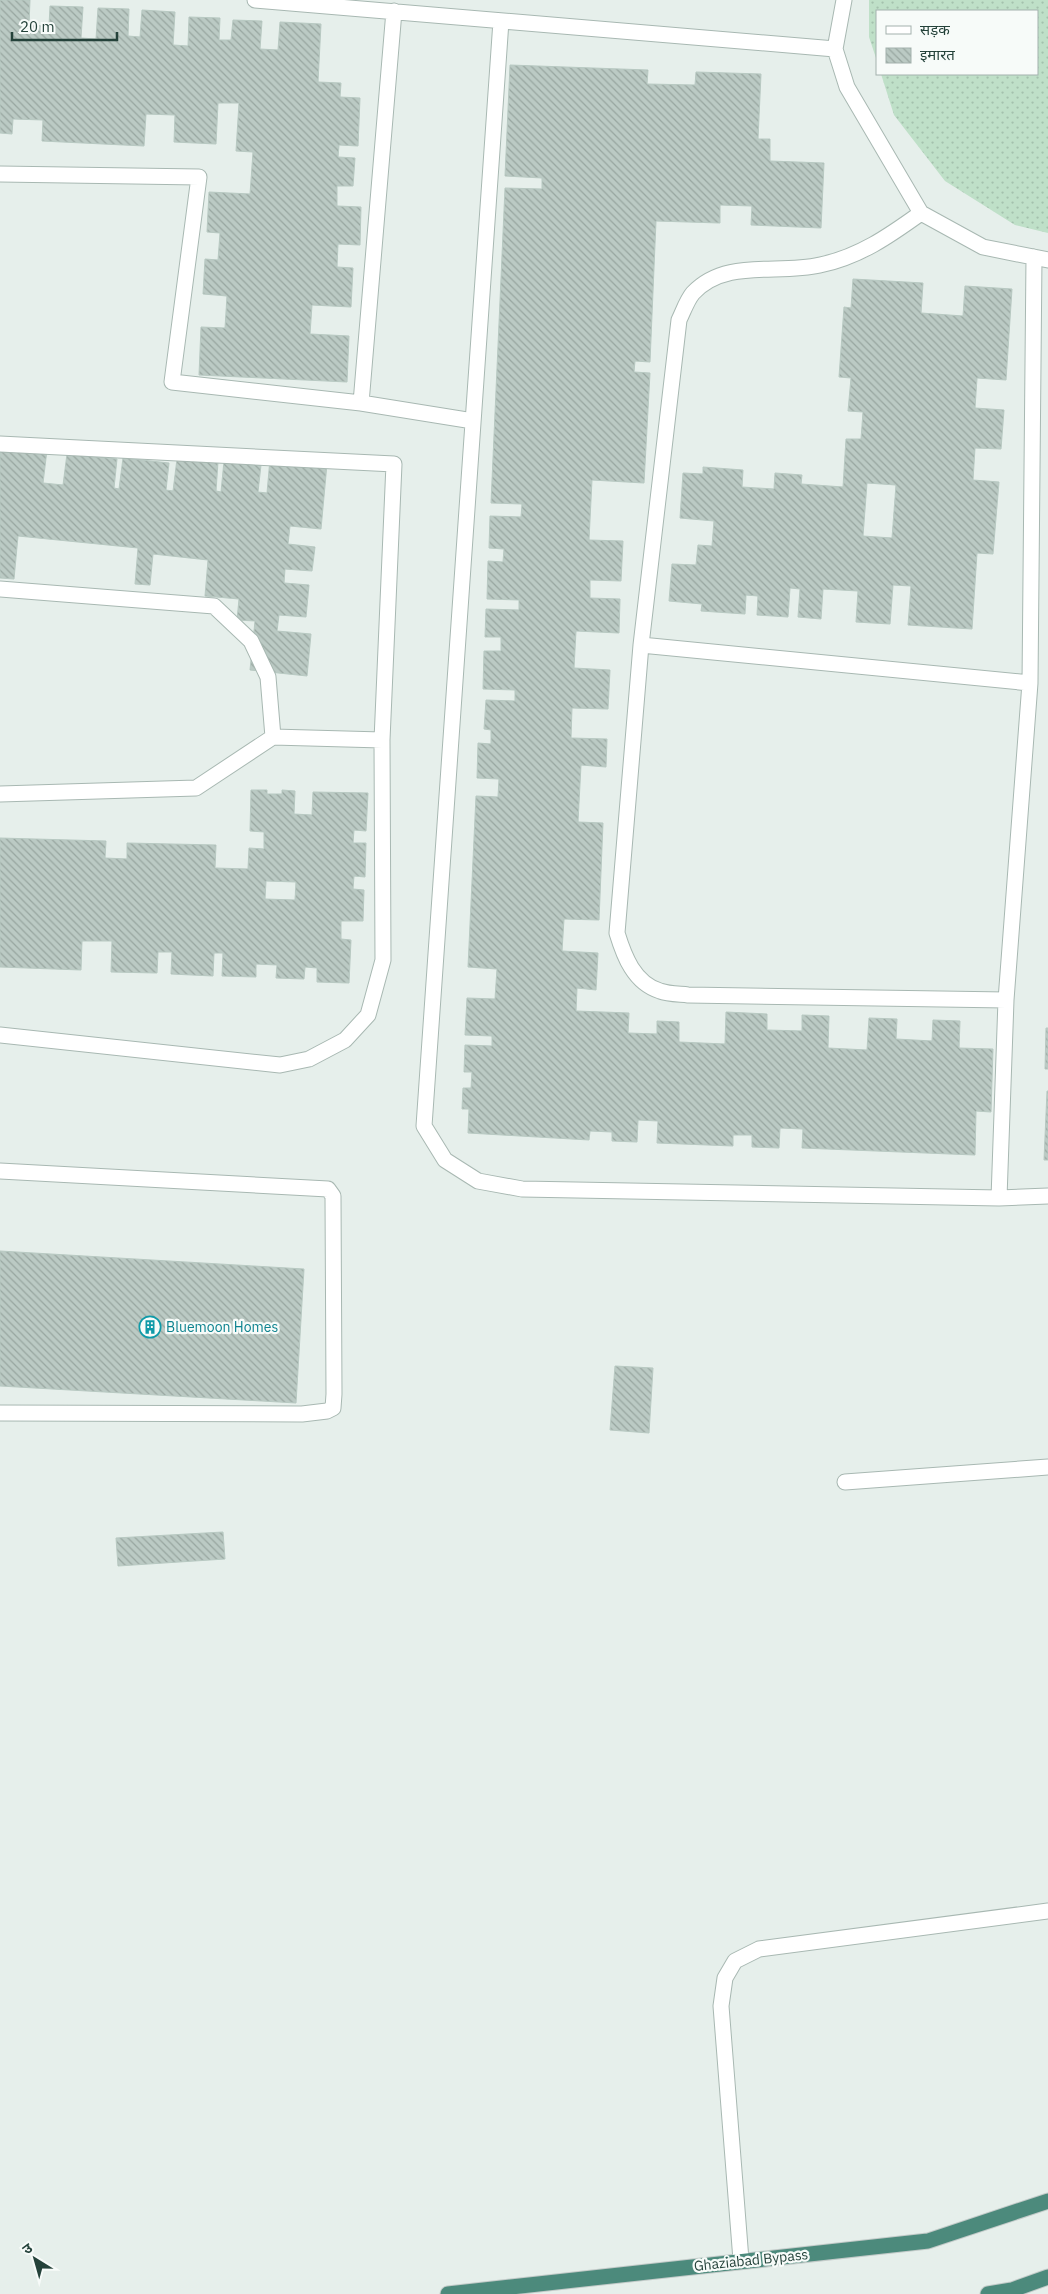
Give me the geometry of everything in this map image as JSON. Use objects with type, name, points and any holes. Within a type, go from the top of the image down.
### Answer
[{"type":"highway","name":"Ghaziabad Bypass","points":[[448,2294],[741,2260],[928,2241],[1048,2201]]},
{"type":"highway","points":[[988,2294],[1012,2292],[1048,2278]]},
{"type":"street","points":[[255,0],[835,49]]},
{"type":"street","points":[[844,0],[835,49],[847,87],[921,213],[982,247],[1041,258],[1030,683],[1006,1000],[999,1198]]},
{"type":"street","points":[[361,403],[394,11]]},
{"type":"street","points":[[502,21],[424,1126],[445,1160],[478,1181],[522,1189],[999,1198],[1048,1196]]},
{"type":"street","points":[[0,174],[199,177],[172,382],[361,403],[473,422]]},
{"type":"street","points":[[921,213],[879,243],[847,258],[818,266],[741,270],[714,278],[692,294],[678,320],[641,645],[617,933],[624,958],[641,980],[660,991],[688,995],[1006,1000]]},
{"type":"street","points":[[0,444],[394,464],[382,740],[383,960],[368,1015],[345,1040],[309,1059],[280,1065],[0,1035]]},
{"type":"street","points":[[0,589],[214,606],[251,641],[268,677],[273,736]]},
{"type":"street","points":[[641,645],[1030,683]]},
{"type":"street","points":[[0,794],[196,788],[273,736],[382,740]]},
{"type":"street","points":[[0,1171],[328,1189],[333,1196],[334,1394],[333,1408],[327,1411],[302,1414],[0,1413]]},
{"type":"street","points":[[844,1482],[1048,1467]]},
{"type":"street","points":[[741,2260],[720,2006],[726,1978],[735,1961],[759,1949],[1048,1911]]},
{"type":"green space","points":[[869,0],[1048,0],[1048,233],[1015,225],[945,181],[894,115],[881,75],[1038,75],[1038,10],[876,10],[876,58],[869,37]]},
{"type":"building","points":[[0,0],[30,0],[29,25],[49,26],[50,6],[83,7],[81,38],[96,39],[98,8],[129,9],[128,36],[140,37],[142,10],[175,12],[173,45],[188,46],[189,17],[220,18],[219,40],[231,40],[233,20],[262,21],[260,49],[278,50],[280,22],[321,24],[318,82],[341,83],[340,97],[360,98],[358,146],[339,145],[338,157],[355,158],[353,186],[337,186],[337,206],[361,207],[360,245],[338,244],[337,267],[353,268],[351,307],[312,305],[310,334],[349,336],[347,382],[199,375],[201,327],[225,328],[227,296],[203,294],[205,259],[218,260],[220,233],[207,232],[209,192],[250,194],[253,152],[236,151],[239,103],[218,103],[216,144],[174,142],[175,115],[146,114],[144,146],[42,141],[43,120],[13,119],[12,134],[0,133]]},
{"type":"building","points":[[510,65],[648,70],[647,84],[695,85],[696,72],[761,74],[758,139],[770,139],[770,161],[824,163],[821,228],[751,225],[752,206],[720,205],[720,223],[656,221],[650,362],[635,361],[634,372],[650,373],[644,483],[592,480],[589,540],[623,541],[621,581],[590,580],[590,598],[620,599],[619,633],[576,631],[574,668],[610,670],[608,709],[572,708],[571,738],[607,739],[606,767],[581,765],[578,822],[603,823],[599,920],[564,919],[562,951],[598,953],[596,990],[577,988],[576,1011],[629,1013],[628,1033],[657,1034],[657,1021],[679,1022],[679,1042],[725,1044],[726,1012],[767,1014],[767,1030],[802,1031],[802,1015],[829,1016],[828,1048],[867,1050],[869,1018],[897,1019],[896,1039],[932,1041],[933,1020],[960,1021],[959,1048],[993,1049],[991,1112],[976,1111],[975,1155],[802,1148],[803,1129],[780,1128],[779,1148],[752,1147],[752,1135],[733,1135],[733,1146],[657,1143],[658,1121],[638,1120],[637,1142],[612,1141],[612,1132],[590,1131],[589,1140],[468,1133],[469,1109],[462,1109],[463,1088],[471,1088],[472,1072],[464,1072],[465,1045],[492,1046],[492,1036],[465,1035],[467,998],[495,999],[497,969],[468,967],[476,796],[498,797],[499,779],[477,778],[478,743],[491,744],[491,730],[484,729],[486,700],[515,701],[515,690],[483,689],[484,651],[501,651],[501,637],[485,637],[486,609],[519,610],[519,600],[487,599],[488,561],[503,562],[504,549],[489,548],[490,516],[521,517],[522,504],[491,503],[505,188],[542,189],[542,178],[505,176]]},
{"type":"building","points":[[853,279],[923,283],[921,313],[963,316],[965,286],[1012,289],[1006,380],[977,378],[975,408],[1004,410],[1001,449],[975,448],[973,480],[999,482],[993,554],[977,553],[972,629],[908,625],[911,586],[893,585],[890,624],[856,622],[858,591],[823,589],[821,619],[798,617],[800,589],[790,588],[788,617],[757,615],[758,596],[746,595],[745,614],[701,611],[702,604],[669,601],[672,564],[696,565],[698,545],[712,546],[714,521],[680,518],[683,473],[703,474],[703,467],[743,470],[742,487],[774,489],[775,473],[802,475],[801,484],[843,487],[846,439],[861,439],[863,412],[848,411],[851,378],[839,377],[844,307],[851,308]],"holes":[[[867,483],[896,485],[892,538],[863,536]]]},
{"type":"building","points":[[0,445],[47,450],[43,483],[63,485],[67,454],[117,459],[114,488],[119,489],[123,458],[169,463],[166,490],[173,491],[177,459],[218,462],[216,491],[221,492],[224,461],[261,465],[258,492],[267,493],[270,459],[327,464],[321,529],[290,526],[288,544],[315,547],[312,571],[285,569],[284,583],[309,585],[306,617],[279,615],[277,631],[311,634],[307,676],[250,670],[255,621],[237,620],[239,599],[205,596],[208,560],[153,554],[150,585],[135,584],[138,548],[18,536],[14,579],[0,578]]},
{"type":"building","points":[[251,790],[267,790],[267,794],[282,794],[282,790],[295,791],[294,814],[312,815],[313,792],[368,793],[366,831],[354,830],[353,843],[366,843],[365,877],[354,876],[353,889],[364,890],[363,921],[341,921],[341,939],[351,940],[349,983],[317,982],[317,968],[305,967],[304,979],[276,978],[277,965],[256,964],[256,977],[222,976],[223,953],[214,953],[213,976],[171,974],[172,952],[158,952],[157,973],[111,972],[112,941],[82,941],[81,970],[0,967],[0,838],[106,841],[105,858],[127,859],[127,843],[216,845],[215,868],[248,869],[249,848],[264,849],[264,832],[250,831]],"holes":[[[266,881],[296,882],[295,900],[265,899]]]},
{"type":"building","points":[[1046,1028],[1048,1028],[1048,1069],[1045,1069]]},
{"type":"building","points":[[1047,1091],[1048,1160],[1044,1160]]},
{"type":"building","name":"Bluemoon Homes","points":[[0,1251],[304,1269],[296,1403],[0,1386]]},
{"type":"building","points":[[615,1366],[653,1368],[649,1433],[610,1430]]},
{"type":"building","points":[[223,1532],[225,1559],[118,1566],[116,1538]]},
{"type":"place","name":"Bluemoon Homes","points":[[150,1327]]}]
